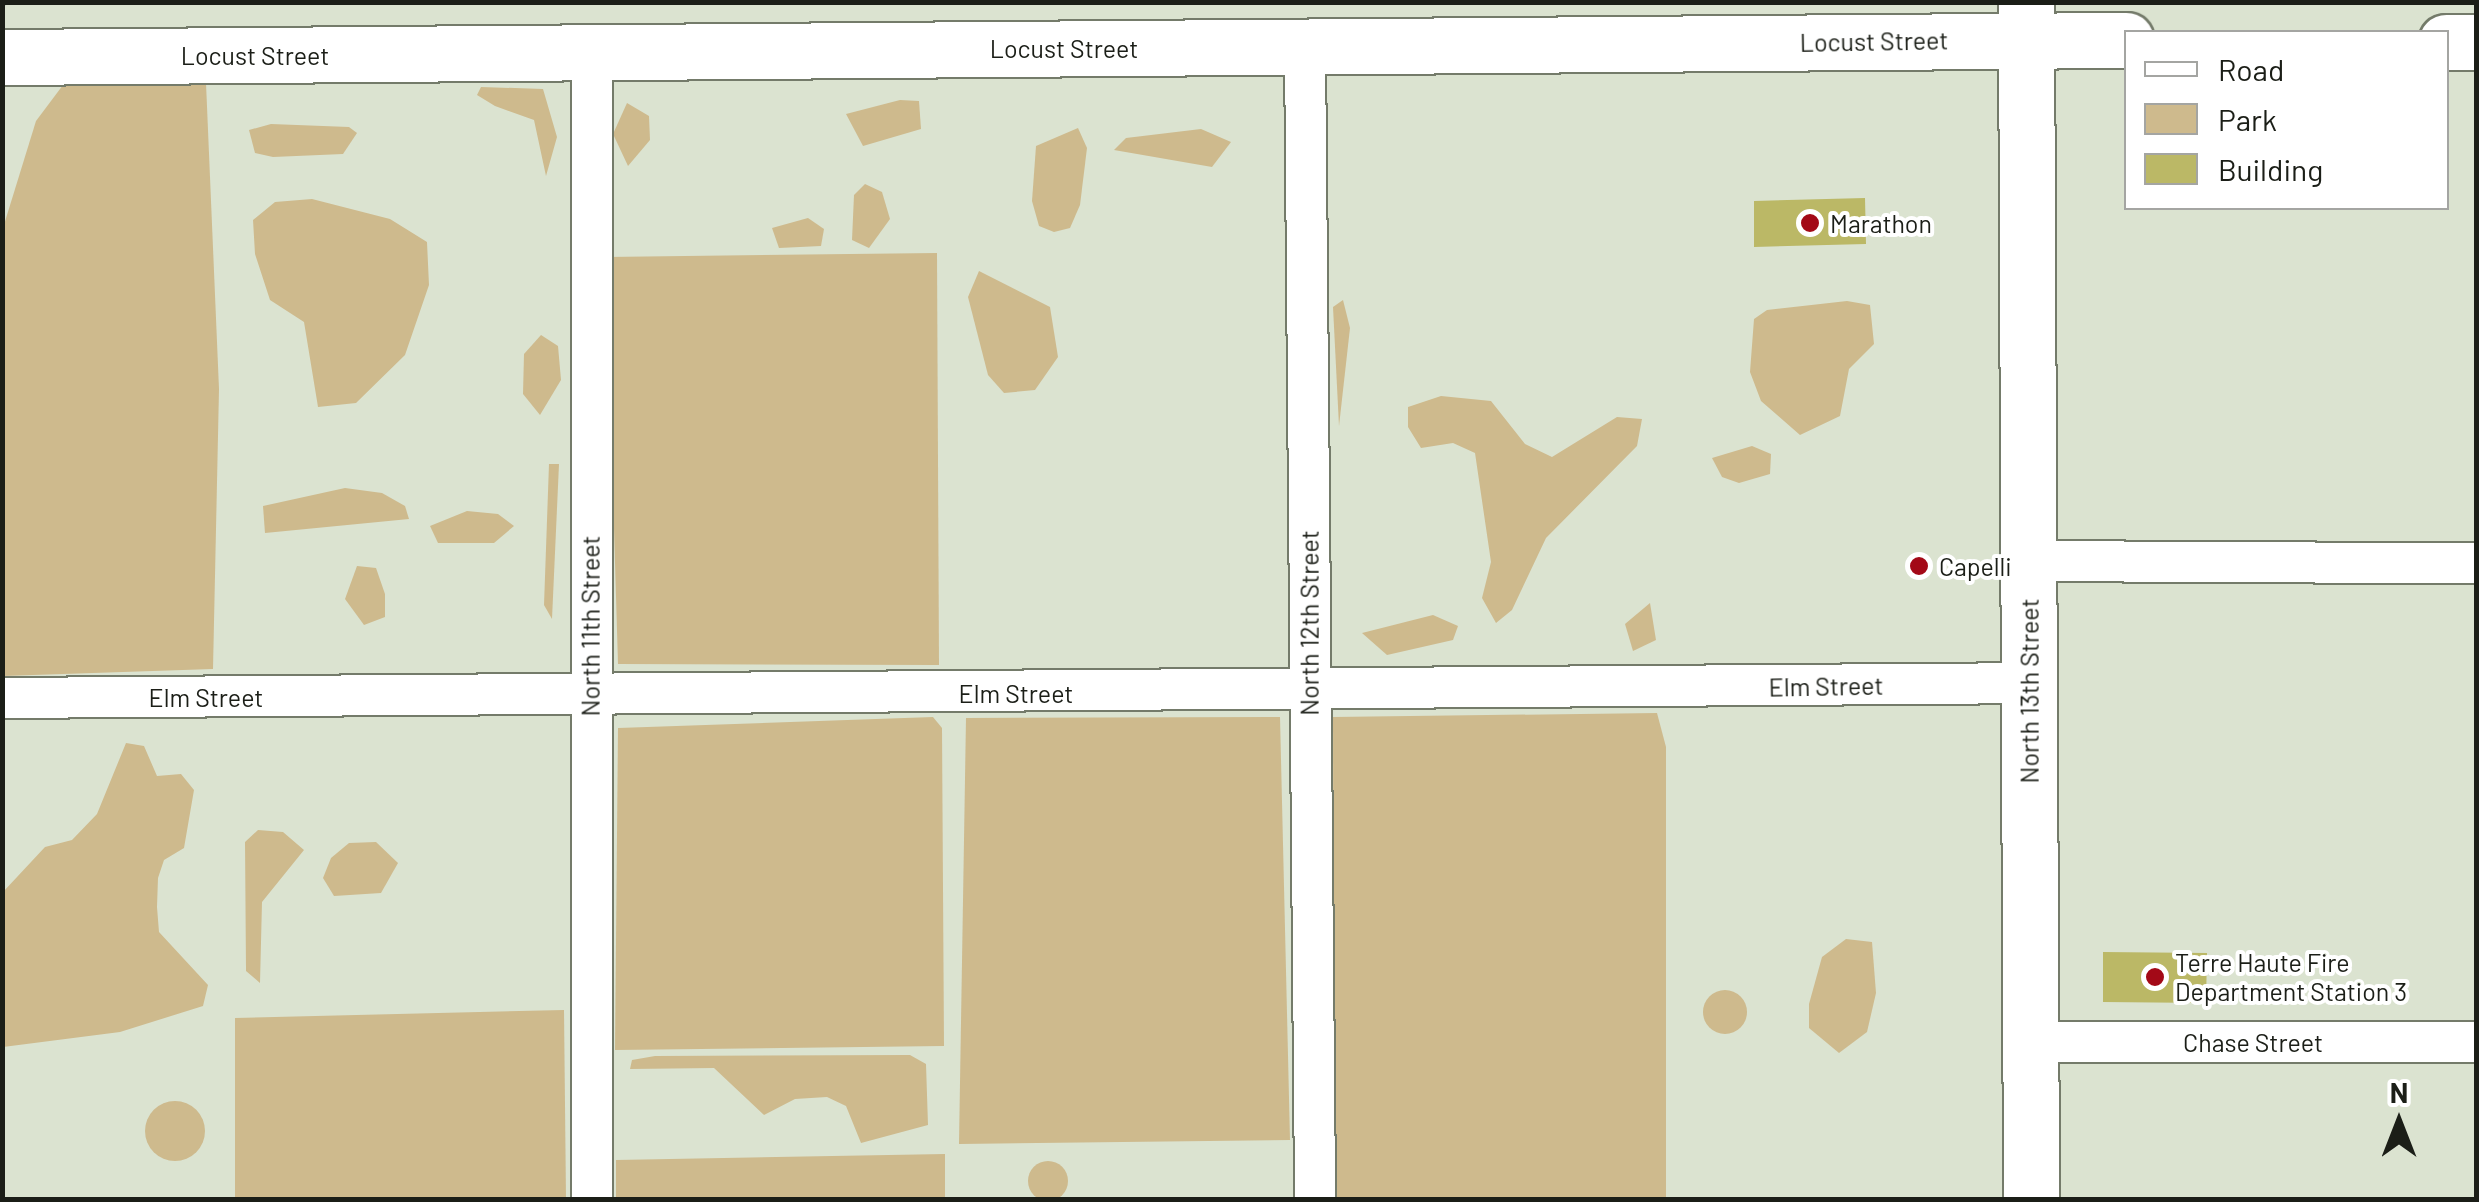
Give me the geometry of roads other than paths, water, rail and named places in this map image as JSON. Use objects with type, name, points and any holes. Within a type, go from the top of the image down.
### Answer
[{"type":"street","name":"Locust Street","points":[[2,57],[1305,46],[2026,21],[2124,40]]},
{"type":"street","name":"North 13th Street","points":[[2026,21],[2031,1200]]},
{"type":"street","points":[[2449,42],[2476,42]]},
{"type":"street","name":"North 12th Street","points":[[1305,46],[1315,1200]]},
{"type":"street","name":"North 11th Street","points":[[592,52],[592,1200]]},
{"type":"street","points":[[2028,561],[2476,562]]},
{"type":"street","name":"Elm Street","points":[[2,698],[2029,683]]},
{"type":"street","name":"Chase Street","points":[[2030,1042],[2476,1042]]},
{"type":"place","name":"Marathon","points":[[1810,223]]},
{"type":"place","name":"Capelli","points":[[1919,566]]},
{"type":"place","name":"Terre Haute Fire Department Station 3","points":[[2155,977]]}]
